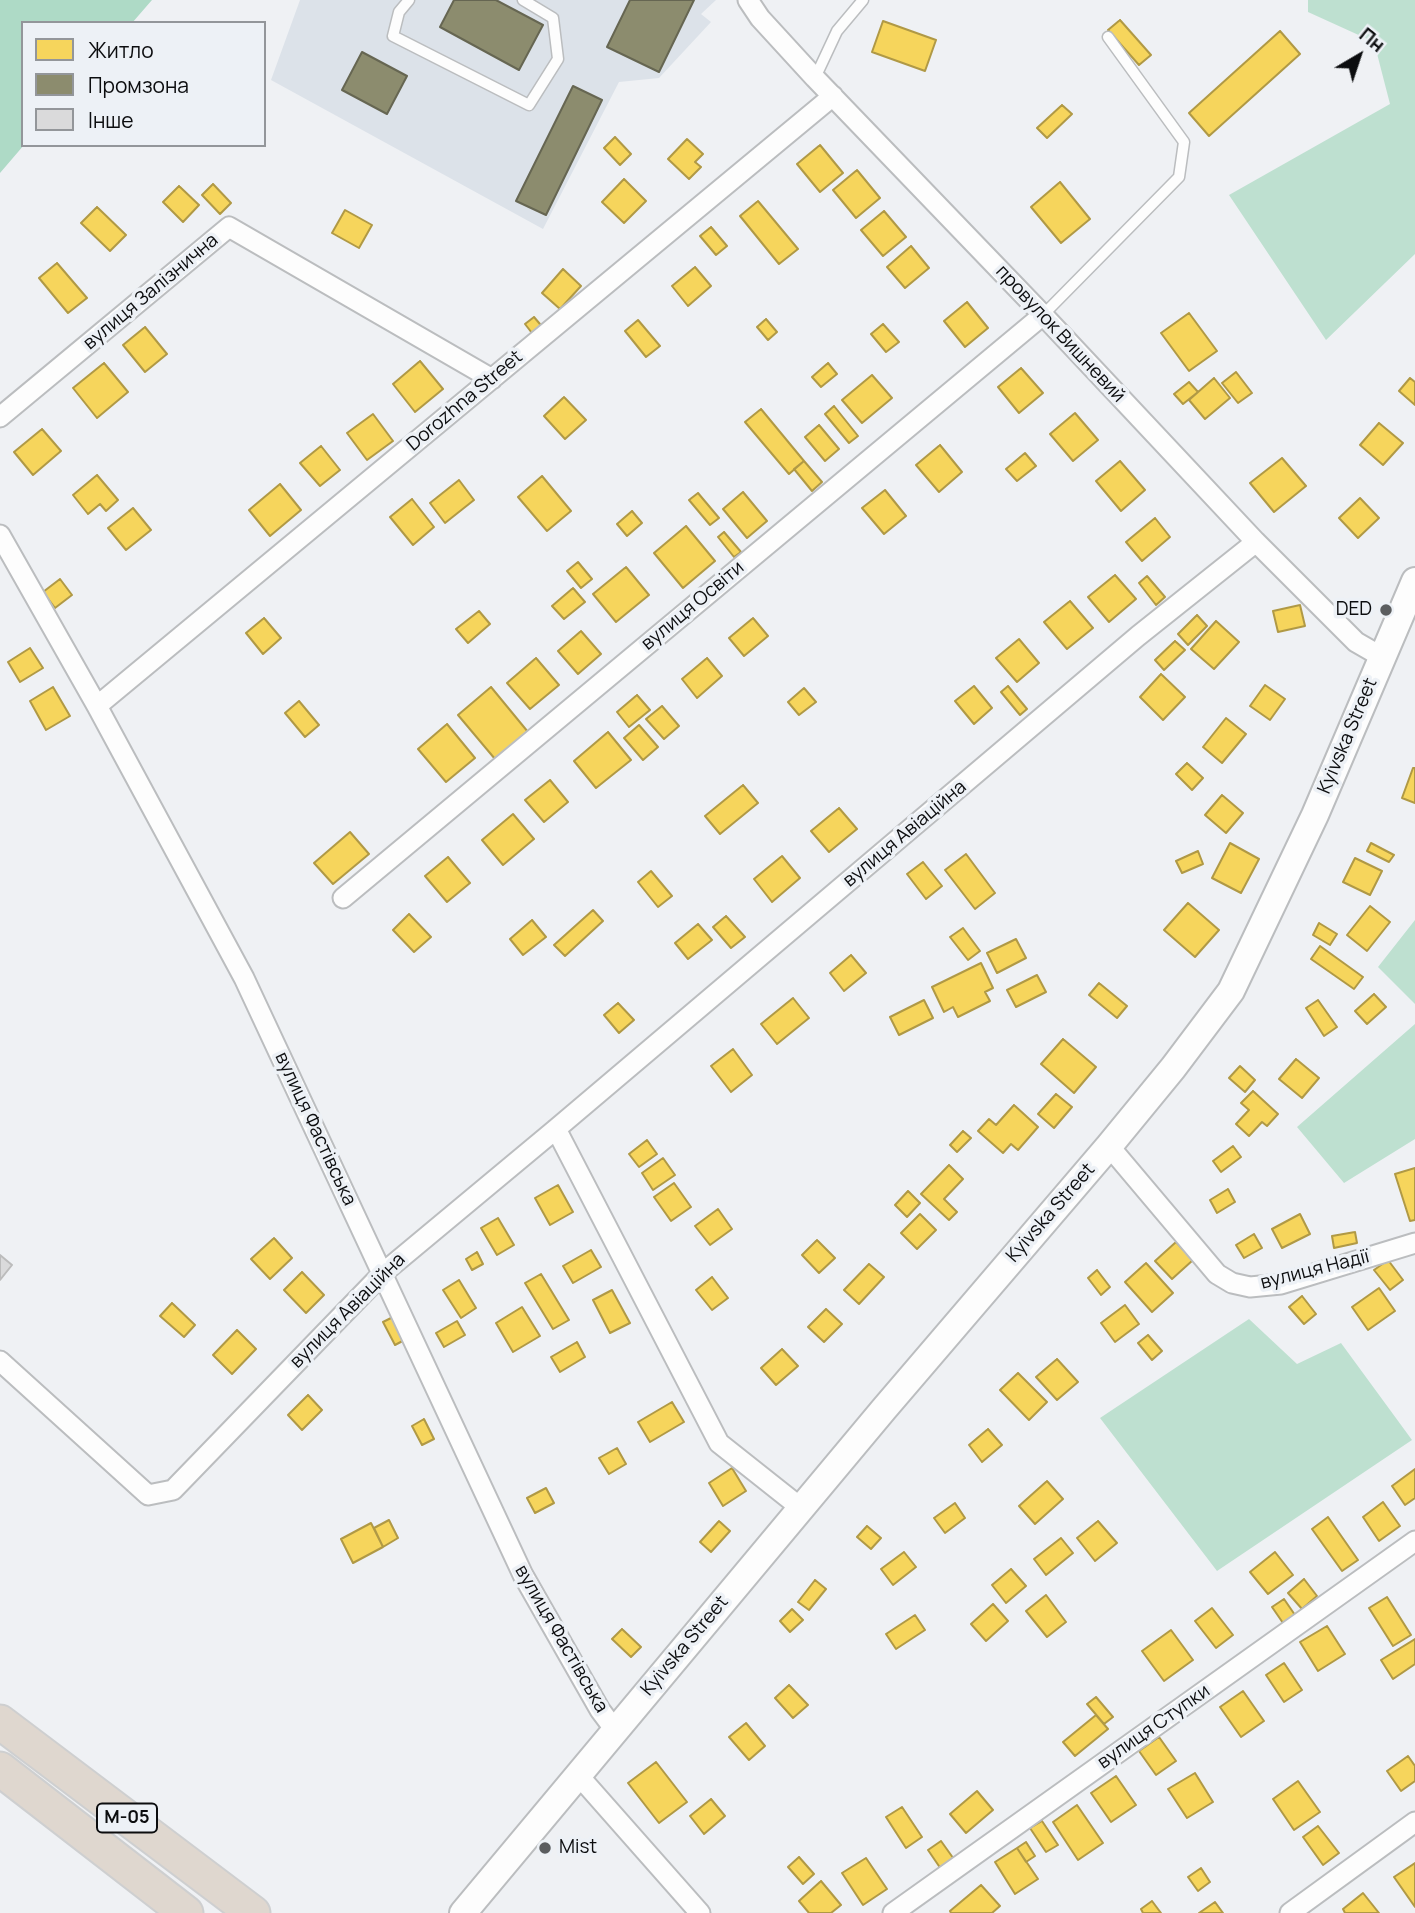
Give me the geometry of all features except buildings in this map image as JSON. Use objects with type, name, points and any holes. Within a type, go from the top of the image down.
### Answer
[{"type":"highway","name":"М-05","points":[[0,1722],[253,1913]]},
{"type":"highway","name":"М-05","points":[[0,1769],[187,1913]]},
{"type":"street","name":"провулок Вишневий","points":[[748,0],[815,78],[1256,542],[1356,642],[1382,657]]},
{"type":"street","name":"Dorozhna Street","points":[[97,705],[833,96]]},
{"type":"street","name":"вулиця Залізнична","points":[[0,417],[229,227],[492,379]]},
{"type":"street","name":"вулиця Освіти","points":[[343,898],[1043,315]]},
{"type":"street","name":"вулиця Фастівська","points":[[0,535],[97,705],[244,978],[523,1575],[600,1710],[615,1730]]},
{"type":"street","name":"вулиця Авіаційна","points":[[0,1361],[148,1495],[173,1490],[383,1273],[1138,636],[1256,542]]},
{"type":"street","name":"Kyivska Street","points":[[463,1913],[801,1508],[1109,1146],[1231,991],[1315,815],[1415,581]]},
{"type":"street","points":[[556,1129],[719,1443],[801,1508]]},
{"type":"street","name":"вулиця Надії","points":[[1109,1146],[1217,1274],[1232,1283],[1250,1287],[1281,1284],[1415,1243]]},
{"type":"street","name":"вулиця Ступки","points":[[893,1913],[1415,1541]]},
{"type":"street","points":[[579,1776],[700,1913]]},
{"type":"street","points":[[1290,1913],[1415,1822]]},
{"type":"lane","points":[[409,0],[400,12],[393,36],[529,105],[558,59],[553,18],[523,0]]},
{"type":"lane","points":[[815,78],[837,31],[863,0]]},
{"type":"lane","points":[[1043,315],[1179,177],[1184,142],[1108,37]]},
{"type":"shaded area","points":[[300,0],[716,0],[701,14],[711,22],[659,78],[619,82],[543,229],[271,80]]},
{"type":"green space","points":[[0,0],[152,0],[134,21],[21,21],[22,147],[0,173]]},
{"type":"green space","points":[[1308,0],[1415,0],[1415,254],[1326,340],[1229,195],[1390,104],[1374,42],[1308,12]]},
{"type":"green space","points":[[1415,920],[1415,1004],[1378,967]]},
{"type":"green space","points":[[1415,1024],[1415,1139],[1344,1183],[1297,1127]]},
{"type":"green space","points":[[1249,1319],[1297,1364],[1341,1343],[1412,1440],[1217,1571],[1100,1418]]},
{"type":"place","name":"DED","points":[[1386,610]]},
{"type":"place","name":"Mist","points":[[545,1848]]}]
